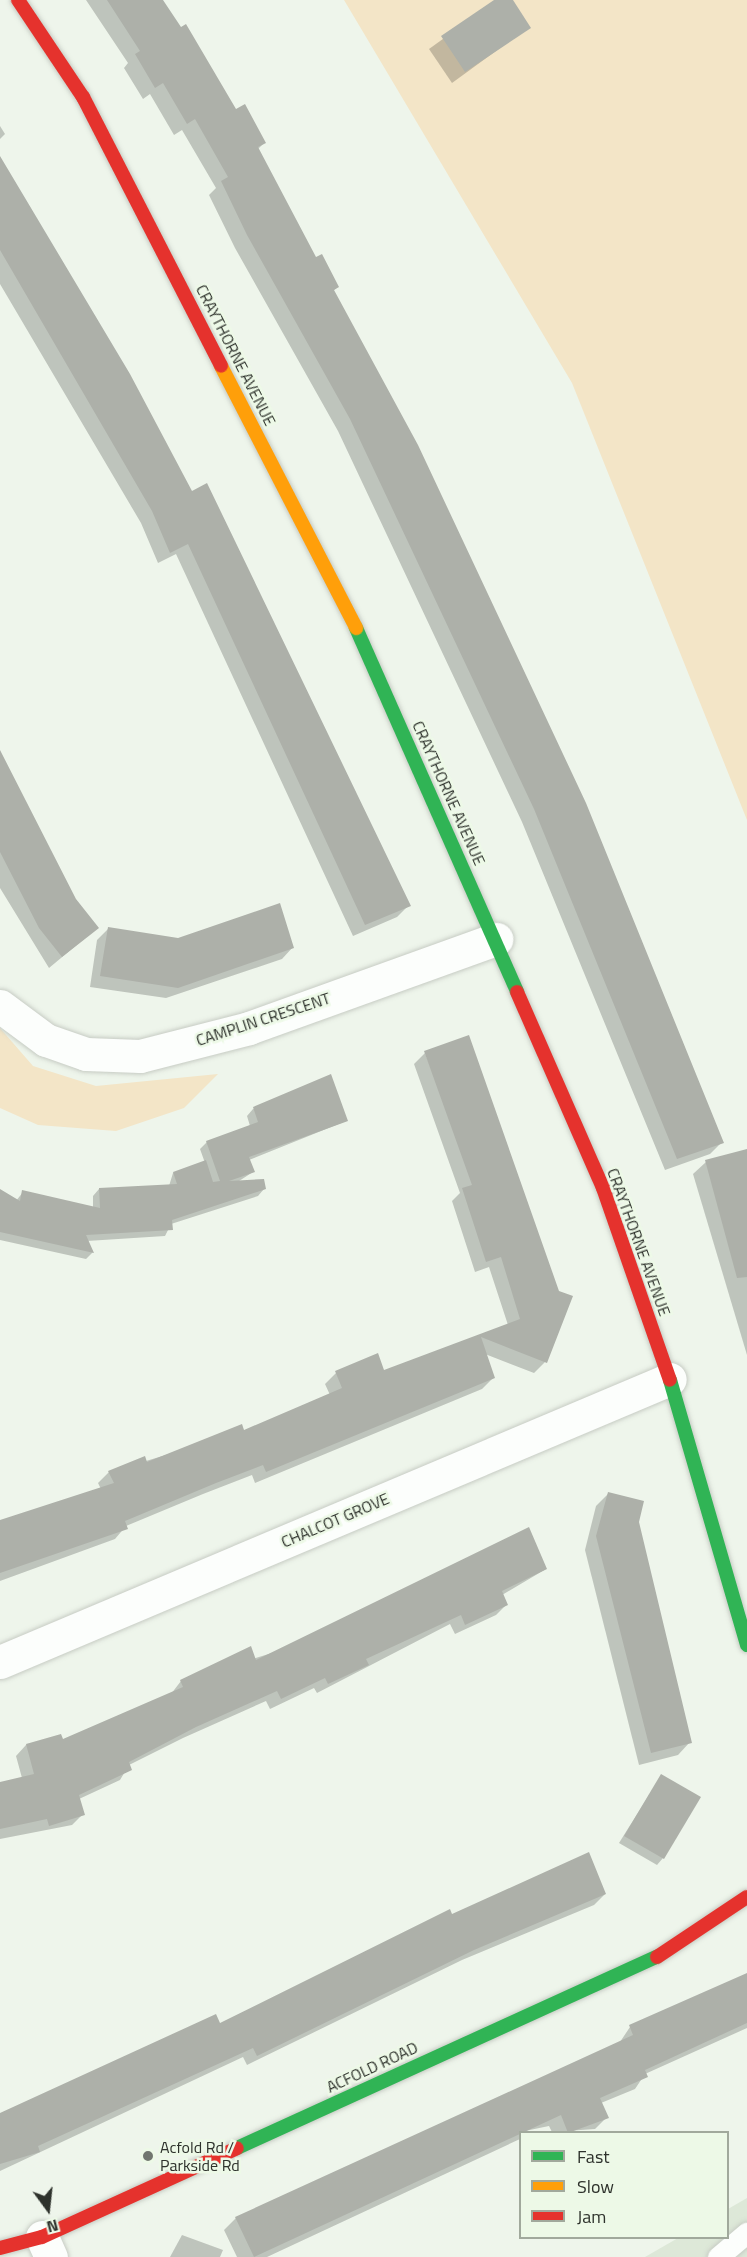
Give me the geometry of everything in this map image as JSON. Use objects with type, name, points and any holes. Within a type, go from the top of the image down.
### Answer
[{"type":"street","name":"CRAYTHORNE AVENUE","points":[[18,0],[83,97],[234,384],[375,665],[603,1188],[670,1379],[747,1645]]},
{"type":"street","name":"CAMPLIN CRESCENT","points":[[0,1006],[46,1040],[86,1054],[140,1056],[249,1028],[496,939]]},
{"type":"street","name":"CHALCOT GROVE","points":[[0,1662],[670,1379]]},
{"type":"street","name":"ACFOLD ROAD","points":[[0,2248],[46,2247],[676,1949],[747,1897]]},
{"type":"lane","points":[[718,2257],[747,2233]]},
{"type":"shaded area","points":[[344,0],[747,0],[747,820],[572,383]]},
{"type":"shaded area","points":[[0,1028],[33,1066],[96,1086],[218,1074],[184,1108],[116,1131],[38,1125],[0,1108]]},
{"type":"shaded area","points":[[747,2198],[747,2257],[645,2257],[676,2239],[729,2239],[729,2208]]},
{"type":"building","points":[[107,0],[163,0],[181,27],[186,24],[236,109],[245,104],[266,143],[258,147],[316,257],[322,254],[339,287],[334,290],[418,445],[586,803],[724,1143],[677,1159],[534,809],[350,419],[247,235],[221,181],[228,177],[195,119],[187,124],[163,83],[155,88],[135,54],[140,51]]},
{"type":"building","points":[[494,0],[513,0],[531,28],[465,72],[441,36]]},
{"type":"building","points":[[0,156],[130,374],[192,491],[207,483],[411,906],[365,925],[188,544],[170,553],[152,511],[0,250]]},
{"type":"building","points":[[0,750],[76,899],[99,928],[62,957],[39,928],[0,852]]},
{"type":"building","points":[[280,903],[294,948],[178,988],[100,976],[108,927],[178,938]]},
{"type":"building","points":[[469,1035],[559,1291],[573,1296],[547,1363],[481,1337],[495,1378],[266,1472],[263,1465],[216,1483],[125,1521],[128,1529],[0,1573],[0,1520],[114,1483],[108,1471],[145,1456],[147,1462],[242,1424],[244,1430],[342,1388],[335,1371],[378,1353],[384,1370],[520,1319],[501,1257],[486,1262],[462,1188],[472,1185],[424,1051]]},
{"type":"building","points":[[331,1074],[348,1121],[249,1157],[255,1172],[229,1181],[264,1179],[266,1189],[172,1220],[173,1230],[86,1235],[94,1253],[0,1232],[0,1189],[20,1201],[22,1190],[100,1208],[99,1188],[177,1184],[173,1172],[206,1160],[213,1182],[220,1181],[206,1141],[258,1122],[253,1107]]},
{"type":"building","points":[[747,1149],[747,1277],[737,1278],[705,1160]]},
{"type":"building","points":[[608,1492],[644,1501],[639,1522],[692,1743],[651,1753],[596,1536]]},
{"type":"building","points":[[529,1527],[547,1569],[502,1591],[508,1605],[465,1625],[461,1615],[366,1659],[369,1665],[328,1684],[325,1678],[281,1699],[277,1691],[196,1727],[129,1762],[132,1770],[79,1795],[85,1815],[49,1826],[47,1819],[0,1829],[0,1782],[34,1774],[26,1744],[61,1734],[63,1739],[183,1687],[180,1680],[251,1646],[256,1660]]},
{"type":"building","points":[[661,1774],[701,1797],[664,1859],[624,1836]]},
{"type":"building","points":[[589,1852],[606,1894],[474,1950],[257,2056],[253,2048],[38,2146],[40,2152],[0,2164],[0,2113],[216,2014],[220,2023],[450,1909],[452,1914]]},
{"type":"building","points":[[747,1973],[747,2023],[645,2070],[648,2077],[600,2098],[609,2118],[573,2131],[567,2131],[561,2115],[526,2131],[519,2131],[519,2134],[254,2257],[235,2217],[633,2035],[629,2025]]},
{"type":"traffic: fast","points":[[356,628],[517,992]]},
{"type":"traffic: fast","points":[[670,1380],[747,1645]]},
{"type":"traffic: fast","points":[[237,2148],[657,1957]]},
{"type":"traffic: slow","points":[[221,366],[356,628]]},
{"type":"traffic: jam","points":[[18,0],[83,97],[221,366]]},
{"type":"traffic: jam","points":[[517,992],[603,1188],[670,1380]]},
{"type":"traffic: jam","points":[[657,1957],[747,1897]]},
{"type":"traffic: jam","points":[[0,2248],[42,2237],[237,2148]]},
{"type":"place","name":"Acfold Rd / Parkside Rd","points":[[148,2156]]}]
